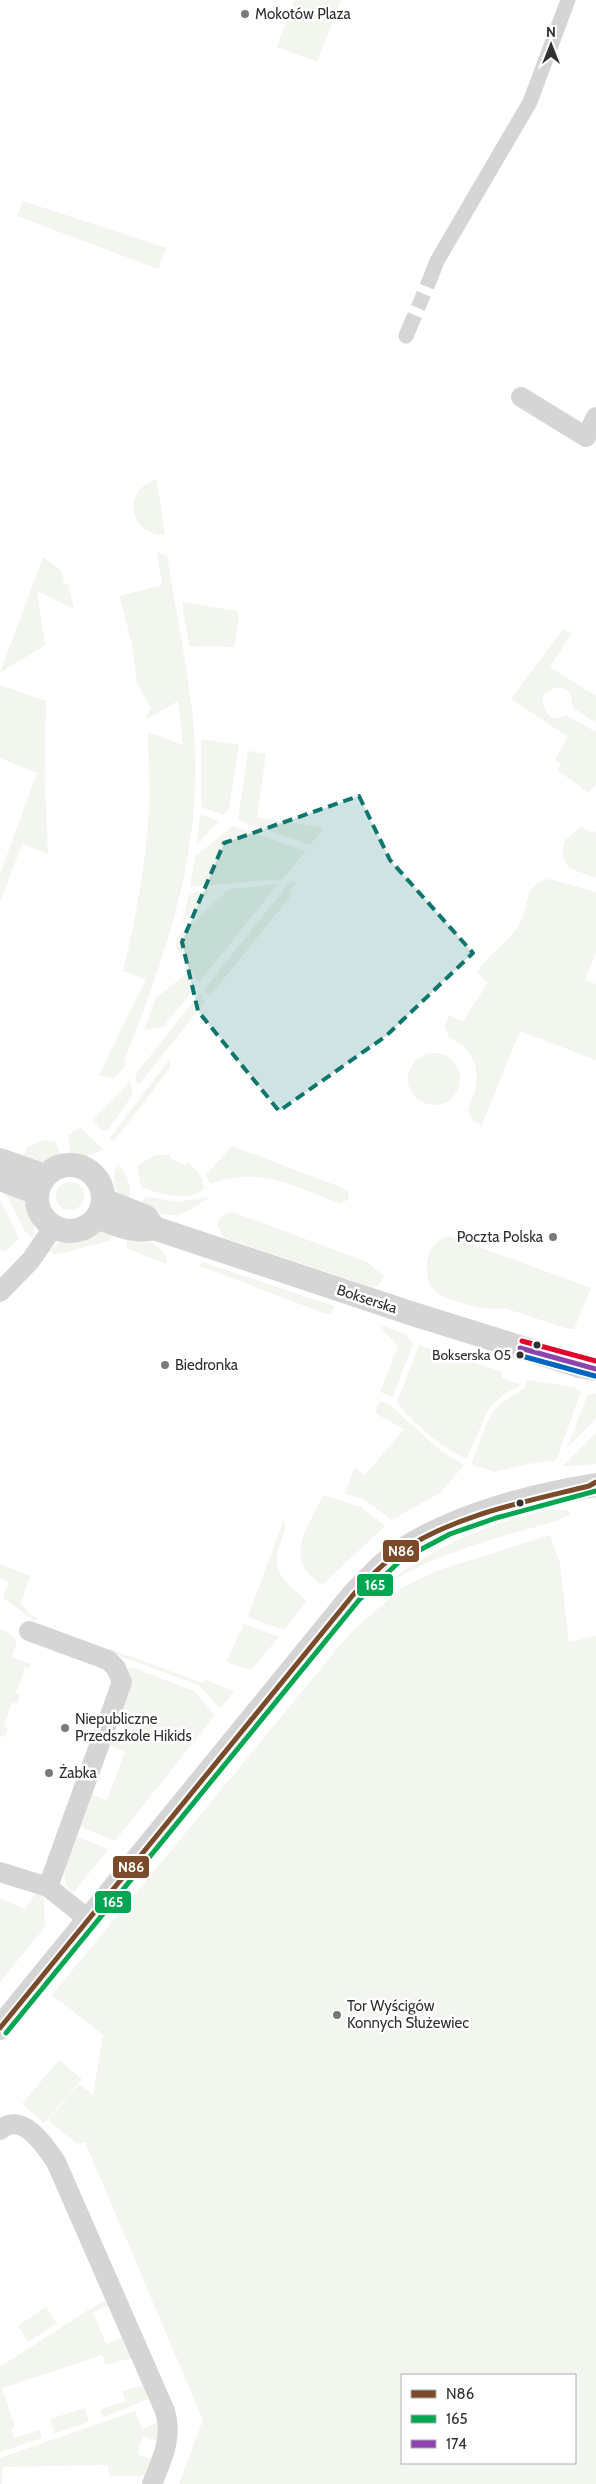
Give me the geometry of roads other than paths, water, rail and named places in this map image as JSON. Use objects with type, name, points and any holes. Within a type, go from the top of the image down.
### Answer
[{"type":"street","points":[[430,279],[437,261],[532,97],[568,0]]},
{"type":"street","points":[[521,397],[586,437],[596,417]]},
{"type":"street","points":[[0,1160],[41,1184]]},
{"type":"street","points":[[66,1165],[85,1168],[99,1182],[100,1208],[91,1224],[74,1231],[54,1226],[41,1213],[37,1203],[41,1184],[54,1169],[66,1165]]},
{"type":"street","points":[[0,1179],[41,1184]]},
{"type":"street","name":"Bokserska","points":[[100,1208],[146,1217],[154,1228],[410,1313],[591,1370]]},
{"type":"street","points":[[0,1292],[31,1260],[54,1226]]},
{"type":"street","points":[[0,2028],[353,1595],[386,1562],[404,1549],[468,1518],[514,1503],[594,1485]]},
{"type":"street","points":[[29,1631],[108,1660],[116,1668],[122,1682],[48,1887]]},
{"type":"street","points":[[0,1872],[48,1887],[88,1919]]},
{"type":"street","points":[[0,2130],[4,2126],[18,2125],[31,2131],[42,2140],[56,2162],[165,2411],[169,2425],[169,2436],[152,2484]]},
{"type":"tunnel","points":[[409,329],[430,279]]},
{"type":"place","name":"Mokotów Plaza","points":[[245,14]]},
{"type":"place","name":"Poczta Polska","points":[[553,1237]]},
{"type":"place","name":"Bokserska 05","points":[[520,1355]]},
{"type":"place","name":"Biedronka","points":[[165,1365]]},
{"type":"place","name":"Niepubliczne Przedszkole Hikids","points":[[65,1728]]},
{"type":"place","name":"Żabka","points":[[49,1773]]},
{"type":"place","name":"Tor Wyścigów Konnych Służewiec","points":[[337,2015]]}]
